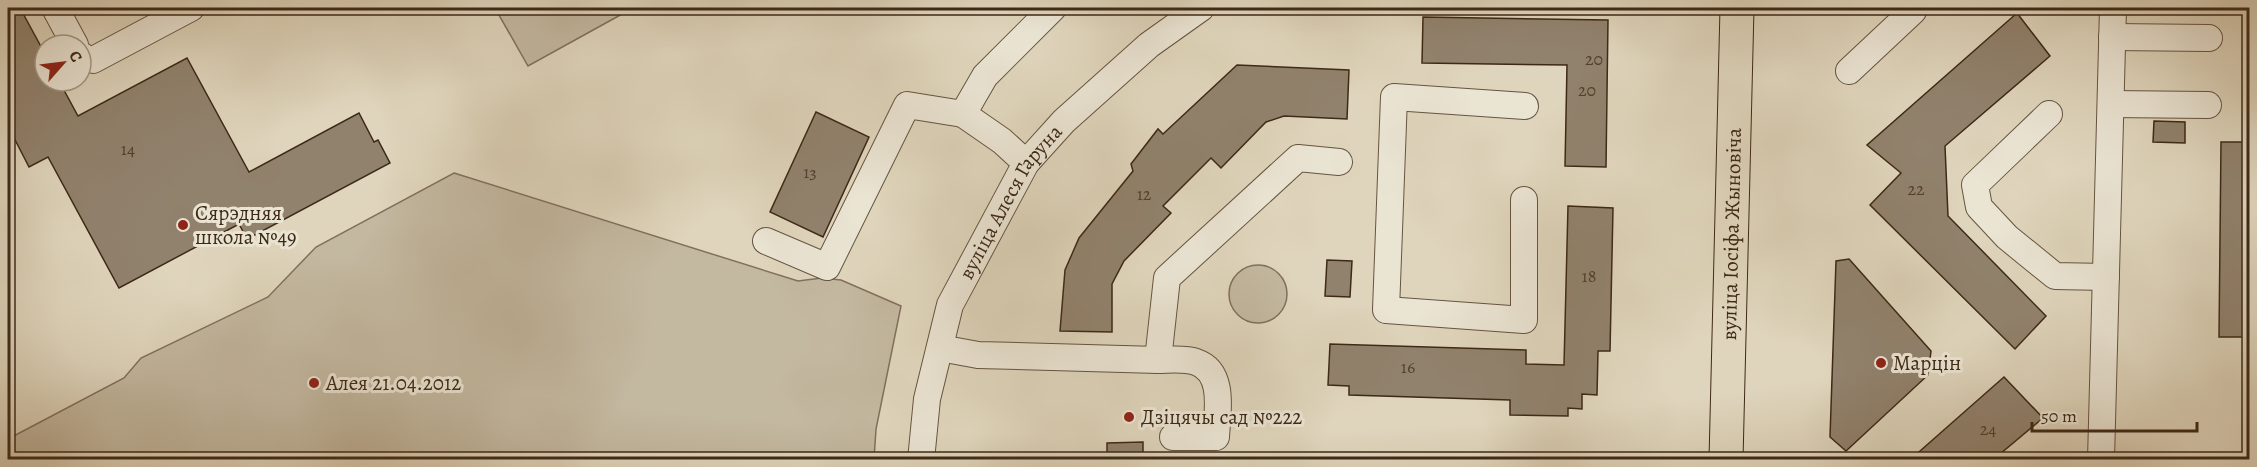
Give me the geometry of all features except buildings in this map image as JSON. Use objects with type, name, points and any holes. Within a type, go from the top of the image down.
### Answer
[{"type":"main road","name":"вуліца Іосіфа Жыновіча","points":[[1726,459],[1737,8]]},
{"type":"street","points":[[55,8],[69,33]]},
{"type":"street","points":[[93,60],[191,8]]},
{"type":"street","points":[[963,114],[985,76],[1053,8]]},
{"type":"street","name":"вуліца Алеся Гаруна","points":[[921,459],[927,399],[950,305],[1026,163],[1064,121],[1149,45],[1201,8]]},
{"type":"street","points":[[1849,71],[1913,11],[1913,8]]},
{"type":"street","points":[[2101,459],[2113,8]]},
{"type":"street","points":[[2112,37],[2209,38]]},
{"type":"street","points":[[1524,200],[1524,320],[1386,310],[1394,97],[1525,106]]},
{"type":"street","points":[[2111,104],[2208,105]]},
{"type":"street","points":[[766,241],[827,267],[907,105],[963,114],[1002,141],[1026,163]]},
{"type":"street","points":[[2049,114],[1976,185],[1979,207],[2007,237],[2055,276],[2106,277]]},
{"type":"street","points":[[1158,360],[1167,278],[1298,158],[1339,162]]},
{"type":"street","points":[[940,348],[978,355],[1196,362],[1210,371],[1217,385],[1216,437],[1173,437]]},
{"type":"shaded area","points":[[495,8],[633,8],[528,66]]},
{"type":"shaded area","points":[[454,173],[798,281],[822,278],[841,280],[901,306],[876,429],[874,459],[8,460],[8,439],[124,378],[141,358],[268,297],[316,247]]},
{"type":"shaded area","points":[[1258,265],[1274,270],[1282,278],[1287,294],[1282,310],[1274,318],[1258,323],[1242,318],[1234,310],[1229,294],[1234,278],[1242,270]]},
{"type":"place","name":"Сярэдняя школа №49","points":[[183,225]]},
{"type":"place","name":"Марцін","points":[[1881,363]]},
{"type":"place","name":"Алея 21.04.2012","points":[[314,383]]},
{"type":"place","name":"Дзіцячы сад №222","points":[[1129,417]]}]
